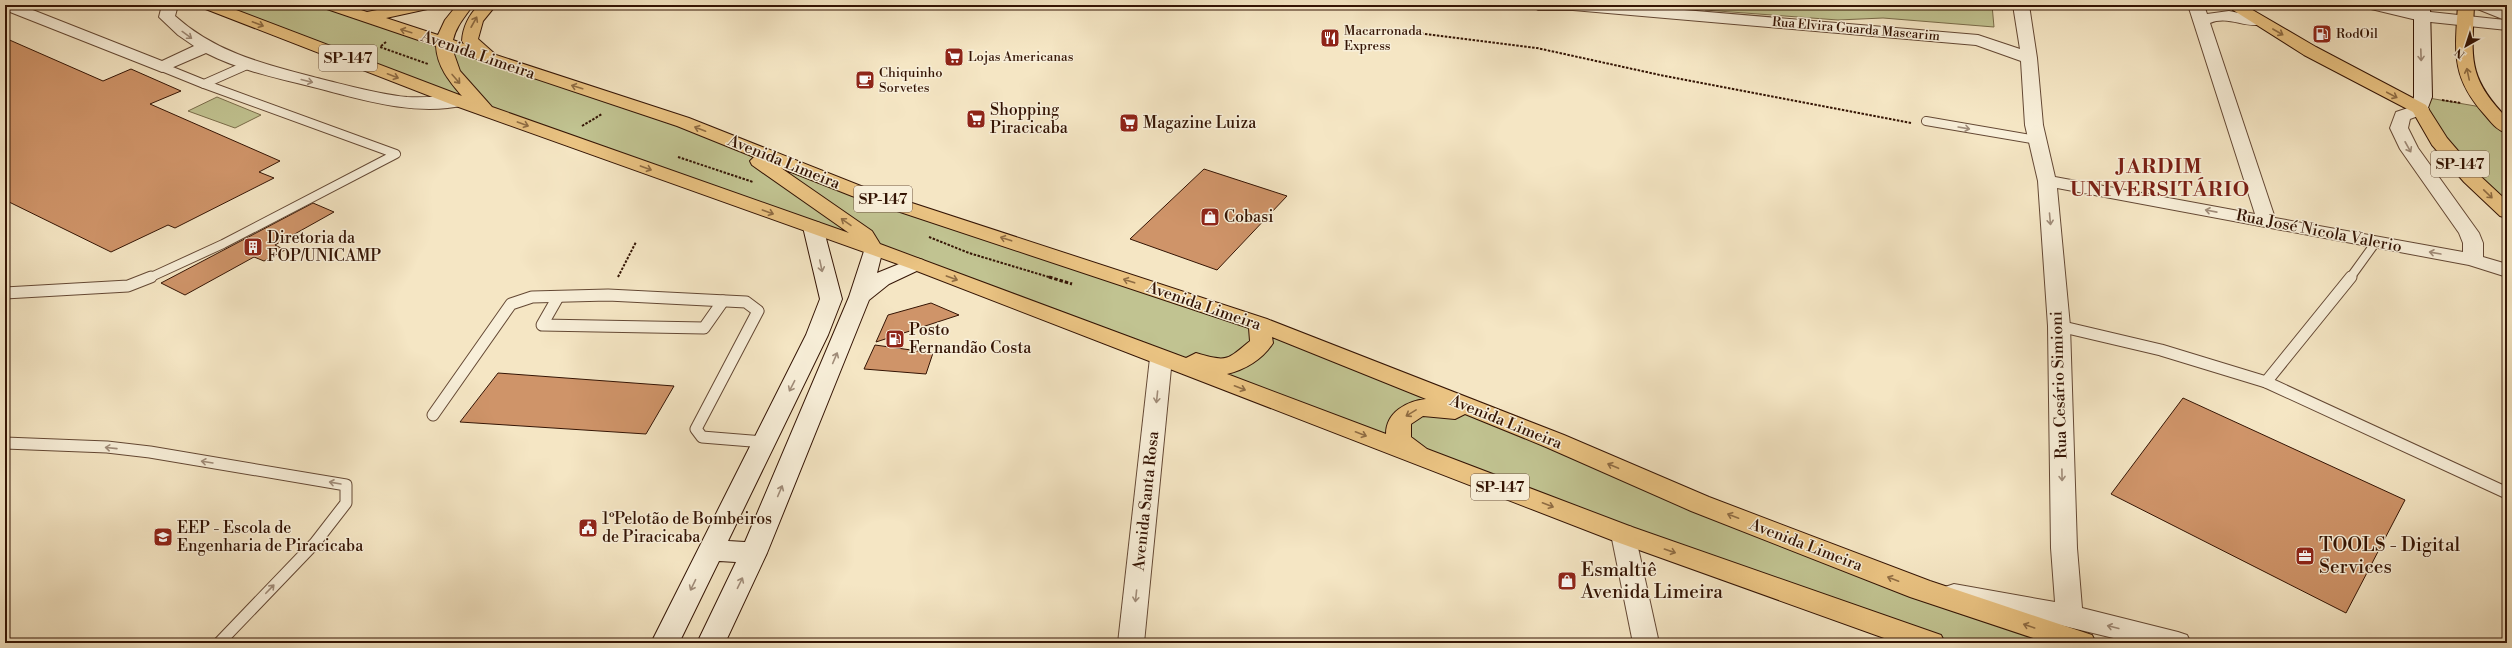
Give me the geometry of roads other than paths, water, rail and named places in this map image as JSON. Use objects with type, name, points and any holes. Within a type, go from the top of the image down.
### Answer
[{"type":"main road","name":"SP-147","points":[[209,5],[459,101],[916,264],[1623,534],[1931,643]]},
{"type":"main road","name":"Avenida Limeira","points":[[330,5],[365,18],[443,42],[509,66],[623,102],[729,140],[859,192],[1259,324],[1555,441],[1700,504],[1920,589],[2074,635]]},
{"type":"main road","points":[[365,18],[426,5]]},
{"type":"main road","points":[[465,5],[451,19],[443,42],[451,73],[487,110]]},
{"type":"main road","points":[[488,5],[480,12],[470,29],[470,41],[478,49],[509,66]]},
{"type":"main road","points":[[2233,5],[2258,21],[2421,103],[2422,10]]},
{"type":"main road","points":[[2466,13],[2468,78],[2487,108],[2507,128]]},
{"type":"main road","name":"SP-147","points":[[2421,103],[2440,141],[2471,178],[2507,212]]},
{"type":"main road","points":[[711,643],[754,553],[860,297],[873,249],[865,235],[729,140]]},
{"type":"main road","points":[[665,643],[818,335],[831,299],[813,227]]},
{"type":"main road","points":[[860,297],[882,279],[916,264]]},
{"type":"main road","points":[[1073,323],[1218,368],[1237,364],[1259,347],[1262,343],[1259,324]]},
{"type":"main road","points":[[1427,459],[1402,443],[1397,433],[1398,423],[1410,412],[1426,406],[1450,410],[1555,441]]},
{"type":"main road","points":[[710,550],[754,553]]},
{"type":"street","points":[[7,5],[162,67],[205,47]]},
{"type":"street","points":[[170,5],[167,17],[184,34],[205,47],[247,65],[348,91],[402,101],[459,101]]},
{"type":"street","name":"Rua Elvira Guarda Mascarim","points":[[1538,5],[1580,6],[1978,40],[2029,58]]},
{"type":"street","name":"Rua Cesário Simioni","points":[[2021,5],[2029,58],[2037,140],[2047,181],[2059,326],[2064,548],[2074,635]]},
{"type":"street","points":[[2372,5],[2466,13],[2507,25]]},
{"type":"street","points":[[2480,5],[2507,16]]},
{"type":"street","points":[[2258,21],[2228,14],[2213,15],[2199,13],[2267,222]]},
{"type":"street","points":[[2421,103],[2402,116],[2399,128],[2409,148],[2469,233],[2473,243],[2473,260]]},
{"type":"street","name":"Rua José Nicola Valerio","points":[[2047,181],[2473,260],[2507,271]]},
{"type":"street","name":"Avenida Santa Rosa","points":[[1131,643],[1161,358]]},
{"type":"street","points":[[1623,534],[1646,643]]},
{"type":"street","points":[[2074,635],[2178,643]]},
{"type":"lane","points":[[204,84],[247,65]]},
{"type":"lane","points":[[5,292],[128,286],[172,269],[223,244],[396,154],[204,84],[162,67]]},
{"type":"lane","points":[[1926,121],[2037,140]]},
{"type":"lane","points":[[2266,382],[2354,273],[2376,242]]},
{"type":"lane","points":[[433,415],[512,304],[532,298],[608,295],[746,302],[758,311],[696,429],[702,437],[764,442]]},
{"type":"lane","points":[[558,297],[542,325],[704,328],[723,301]]},
{"type":"lane","points":[[2059,326],[2161,350],[2266,382],[2507,493]]},
{"type":"lane","points":[[5,442],[107,447],[150,452],[346,485],[346,503],[315,542],[219,643]]},
{"type":"place","name":"RodOil","points":[[2322,34]]},
{"type":"place","name":"Macarronada Express","points":[[1330,38]]},
{"type":"place","name":"Lojas Americanas","points":[[954,57]]},
{"type":"place","name":"Chiquinho Sorvetes","points":[[865,80]]},
{"type":"place","name":"Shopping Piracicaba","points":[[976,119]]},
{"type":"place","name":"Magazine Luiza","points":[[1129,123]]},
{"type":"place","name":"Cobasi","points":[[1210,217]]},
{"type":"place","name":"Diretoria da FOP/UNICAMP","points":[[253,247]]},
{"type":"place","name":"Posto Fernandão Costa","points":[[895,339]]},
{"type":"place","name":"1ºPelotão de Bombeiros de Piracicaba","points":[[588,528]]},
{"type":"place","name":"EEP - Escola de Engenharia de Piracicaba","points":[[163,537]]},
{"type":"place","name":"TOOLS - Digital Services","points":[[2305,556]]},
{"type":"place","name":"Esmaltiê Avenida Limeira","points":[[1567,581]]},
{"type":"district","name":"JARDIM UNIVERSITÁRIO","points":[[2160,178]]}]
